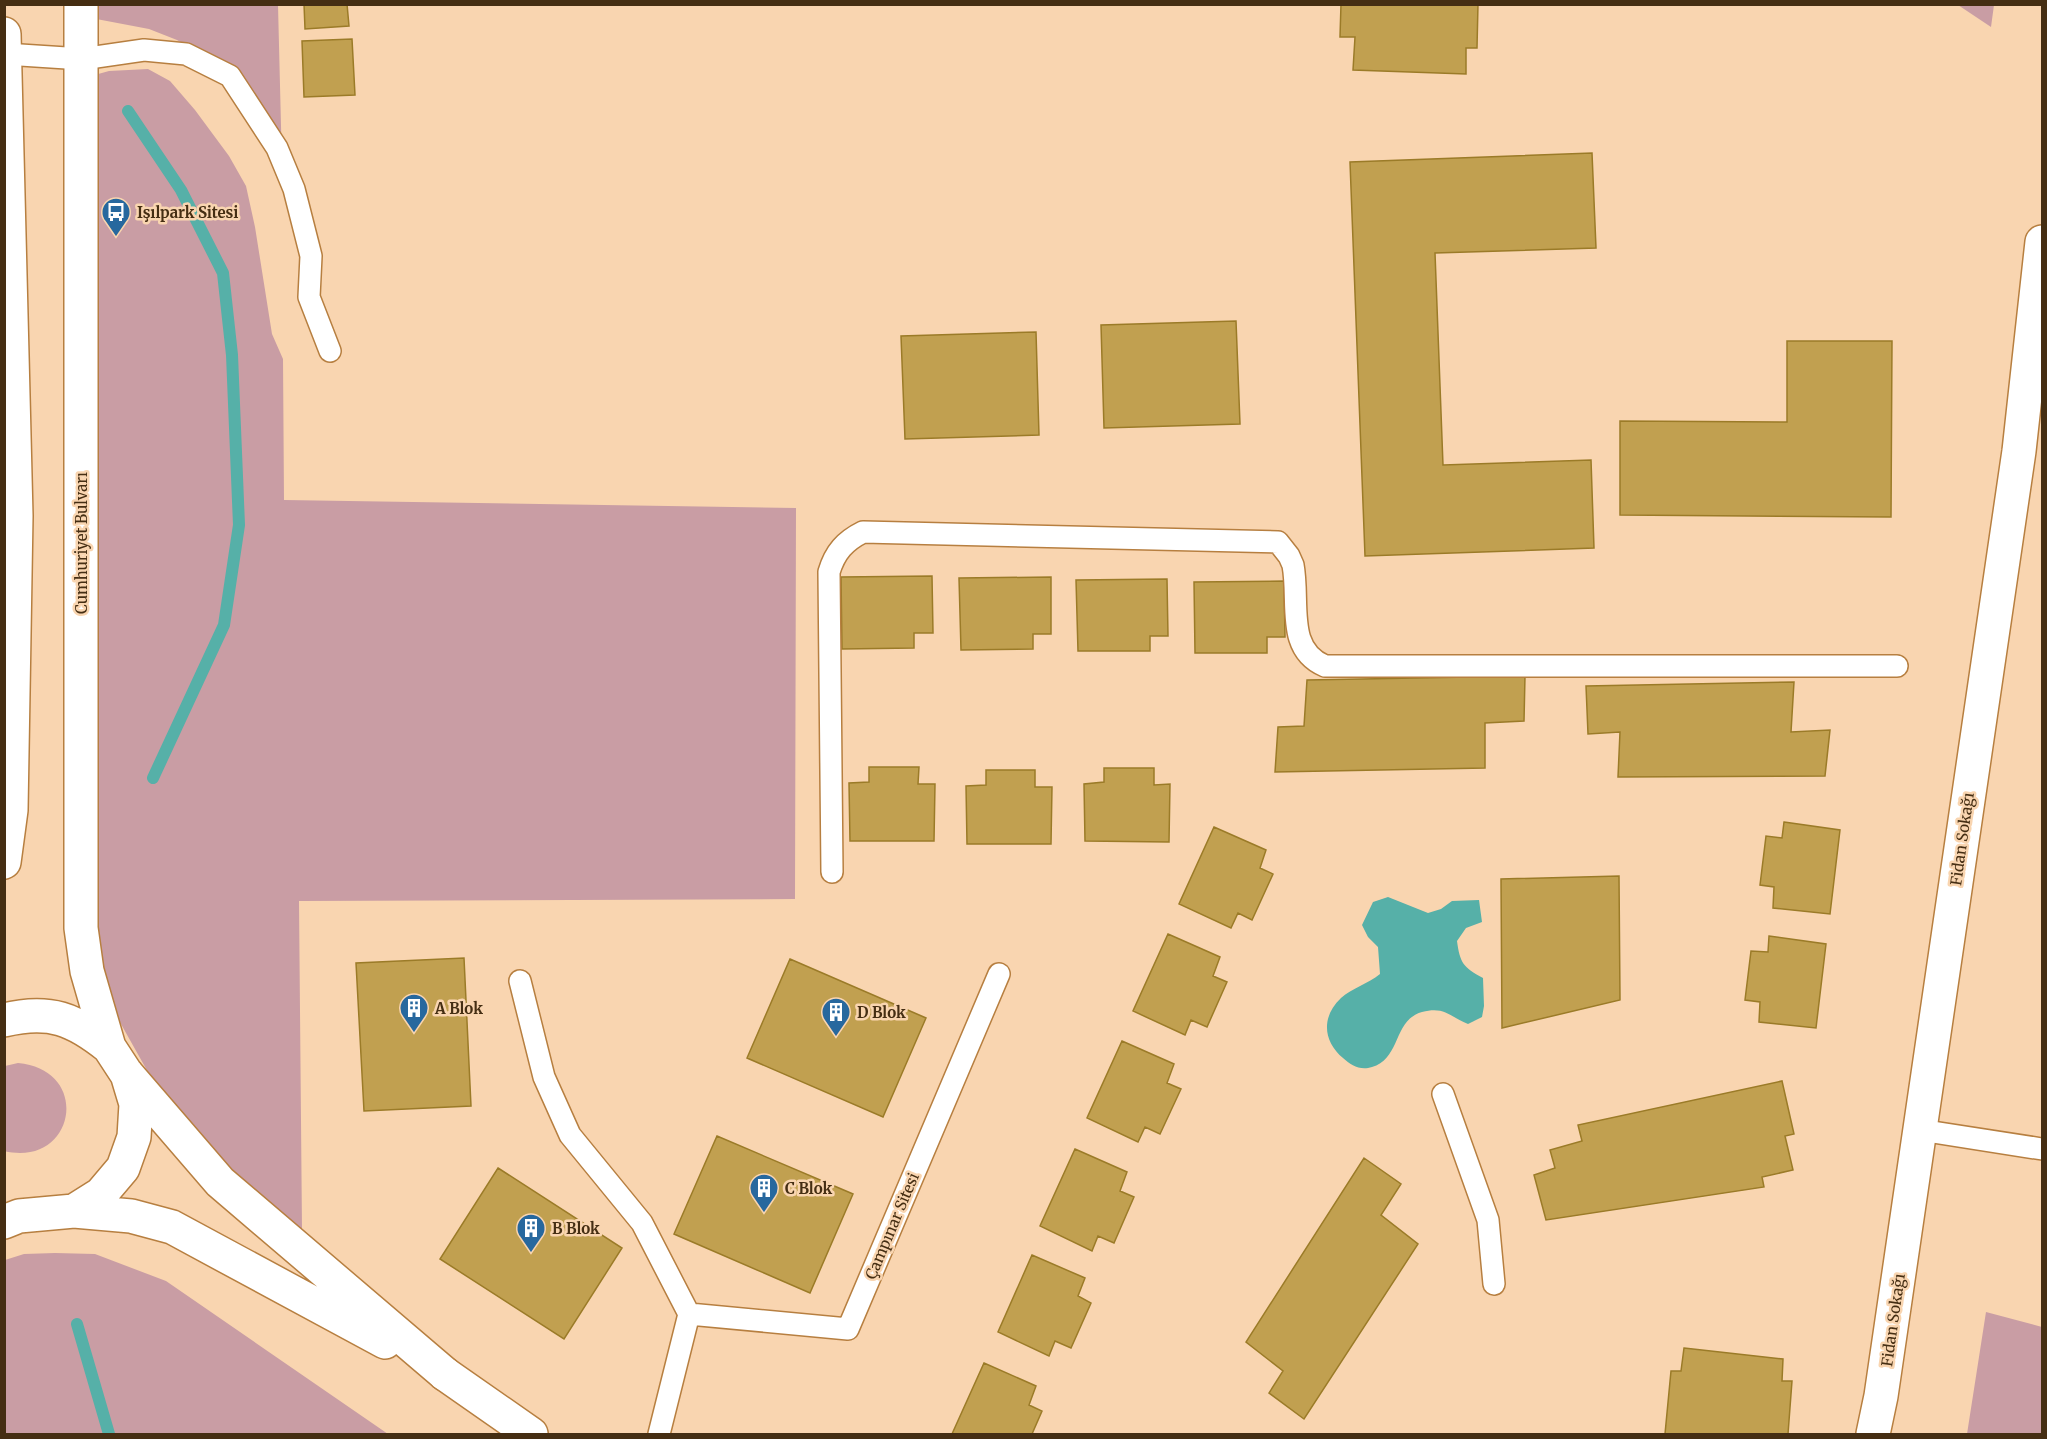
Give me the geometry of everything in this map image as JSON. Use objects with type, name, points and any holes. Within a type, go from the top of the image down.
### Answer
[{"type":"street","name":"Cumhuriyet Bulvarı","points":[[74,1211],[102,1194],[123,1168],[135,1137],[136,1104],[87,971],[81,928],[81,4]]},
{"type":"street","points":[[4,34],[16,516],[11,810],[4,862]]},
{"type":"street","name":"Fidan Sokağı","points":[[1873,1434],[1881,1396],[2019,451],[2043,242]]},
{"type":"street","points":[[4,1020],[26,1015],[56,1017],[85,1028],[118,1060],[220,1182],[445,1374],[531,1434]]},
{"type":"street","points":[[9,1217],[74,1211],[131,1216],[172,1227],[445,1374]]},
{"type":"lane","points":[[5,54],[82,59],[144,50],[186,54],[230,76],[277,148],[294,189],[310,256],[309,297],[330,351]]},
{"type":"lane","points":[[832,872],[829,572],[832,561],[841,546],[863,532],[1278,542],[1290,556],[1293,565],[1298,638],[1308,656],[1325,666],[1897,666]]},
{"type":"lane","name":"Çampınar Sitesi","points":[[689,1314],[848,1329],[999,974]]},
{"type":"lane","points":[[520,981],[544,1077],[570,1135],[642,1222],[689,1314],[659,1434]]},
{"type":"lane","points":[[1443,1094],[1488,1220],[1494,1284]]},
{"type":"lane","points":[[1920,1130],[2043,1149]]},
{"type":"shaded area","points":[[70,5],[278,5],[282,166],[270,142],[202,55],[177,40],[149,29],[70,14]]},
{"type":"shaded area","points":[[1958,5],[1994,5],[1991,27]]},
{"type":"shaded area","points":[[148,69],[170,81],[195,110],[229,156],[246,186],[272,334],[283,359],[284,500],[796,508],[795,899],[299,901],[302,1230],[229,1170],[158,1090],[112,1008],[98,943],[94,881],[91,76],[109,71]]},
{"type":"shaded area","points":[[18,1063],[42,1069],[57,1082],[65,1098],[66,1116],[59,1132],[47,1145],[28,1152],[4,1151],[5,1066]]},
{"type":"shaded area","points":[[24,1254],[95,1254],[166,1281],[388,1434],[5,1434],[5,1260]]},
{"type":"shaded area","points":[[1986,1312],[2042,1327],[2042,1434],[1967,1434]]},
{"type":"water","points":[[1388,897],[1428,913],[1441,909],[1452,901],[1479,900],[1482,922],[1466,928],[1457,941],[1464,964],[1483,978],[1484,1006],[1482,1017],[1468,1024],[1436,1010],[1413,1016],[1401,1031],[1388,1056],[1381,1063],[1368,1068],[1360,1068],[1349,1063],[1331,1044],[1328,1037],[1328,1021],[1330,1013],[1341,998],[1380,974],[1378,947],[1368,937],[1362,925],[1373,902]]},
{"type":"building","points":[[304,4],[347,4],[349,26],[305,29]]},
{"type":"building","points":[[1341,4],[1478,4],[1477,48],[1466,48],[1466,74],[1353,70],[1355,37],[1340,37]]},
{"type":"building","points":[[352,39],[355,95],[304,97],[302,41]]},
{"type":"building","points":[[1592,153],[1596,248],[1435,253],[1443,465],[1591,460],[1594,548],[1365,556],[1350,162]]},
{"type":"building","points":[[1236,321],[1240,424],[1104,428],[1101,325]]},
{"type":"building","points":[[1036,332],[1039,435],[905,439],[901,336]]},
{"type":"building","points":[[1787,341],[1892,341],[1891,517],[1620,515],[1620,421],[1787,422]]},
{"type":"building","points":[[932,576],[933,633],[914,633],[914,648],[842,649],[841,577]]},
{"type":"building","points":[[1051,577],[1051,634],[1033,634],[1033,649],[961,650],[959,578]]},
{"type":"building","points":[[1167,579],[1168,636],[1150,636],[1150,651],[1078,651],[1076,580]]},
{"type":"building","points":[[1284,581],[1285,637],[1267,637],[1267,653],[1195,653],[1194,582]]},
{"type":"building","points":[[1525,676],[1524,721],[1485,723],[1485,768],[1275,772],[1278,727],[1304,726],[1307,680]]},
{"type":"building","points":[[1794,682],[1791,732],[1830,730],[1825,776],[1618,777],[1620,732],[1588,734],[1586,686]]},
{"type":"building","points":[[869,767],[919,767],[918,784],[935,784],[934,841],[850,841],[849,783],[869,782]]},
{"type":"building","points":[[1104,768],[1154,768],[1154,785],[1170,784],[1169,842],[1085,841],[1084,784],[1104,782]]},
{"type":"building","points":[[986,770],[1035,770],[1035,787],[1052,787],[1051,844],[967,844],[966,786],[986,785]]},
{"type":"building","points":[[1784,822],[1840,830],[1830,914],[1773,908],[1774,887],[1760,885],[1766,836],[1782,838]]},
{"type":"building","points":[[1214,827],[1266,850],[1260,868],[1273,874],[1252,920],[1238,913],[1231,928],[1179,904]]},
{"type":"building","points":[[1619,876],[1620,1000],[1502,1028],[1501,879]]},
{"type":"building","points":[[1168,934],[1220,957],[1213,976],[1227,982],[1207,1027],[1191,1020],[1185,1035],[1133,1011]]},
{"type":"building","points":[[1769,936],[1826,944],[1816,1028],[1759,1022],[1760,1002],[1745,1000],[1751,951],[1768,952]]},
{"type":"building","name":"A Blok","points":[[464,958],[471,1106],[364,1111],[356,963]]},
{"type":"building","name":"D Blok","points":[[790,959],[926,1018],[883,1117],[747,1058]]},
{"type":"building","points":[[1122,1041],[1174,1064],[1167,1083],[1181,1089],[1160,1134],[1145,1127],[1138,1142],[1087,1118]]},
{"type":"building","points":[[1782,1081],[1794,1134],[1785,1136],[1793,1170],[1762,1177],[1764,1187],[1546,1220],[1534,1175],[1555,1168],[1550,1150],[1582,1141],[1578,1125]]},
{"type":"building","name":"C Blok","points":[[717,1136],[853,1194],[810,1293],[674,1234]]},
{"type":"building","points":[[1075,1149],[1127,1172],[1120,1191],[1134,1197],[1114,1243],[1098,1236],[1092,1251],[1040,1226]]},
{"type":"building","points":[[1364,1158],[1401,1184],[1381,1215],[1418,1244],[1304,1419],[1269,1393],[1283,1371],[1246,1342]]},
{"type":"building","name":"B Blok","points":[[498,1168],[622,1248],[564,1339],[440,1259]]},
{"type":"building","points":[[1032,1255],[1085,1278],[1078,1296],[1091,1303],[1071,1348],[1055,1341],[1049,1356],[998,1332]]},
{"type":"building","points":[[1684,1348],[1783,1359],[1782,1381],[1792,1381],[1788,1434],[1665,1434],[1671,1371],[1681,1371]]},
{"type":"building","points":[[984,1363],[1036,1386],[1029,1405],[1042,1411],[1032,1434],[952,1434]]},
{"type":"waterway","points":[[128,111],[181,190],[223,273],[232,355],[239,525],[224,625],[153,778]]},
{"type":"waterway","points":[[77,1324],[109,1434]]},
{"type":"place","name":"Işılpark Sitesi","points":[[116,238]]},
{"type":"place","name":"A Blok","points":[[414,1034]]},
{"type":"place","name":"D Blok","points":[[836,1038]]},
{"type":"place","name":"C Blok","points":[[764,1214]]},
{"type":"place","name":"B Blok","points":[[531,1254]]}]
